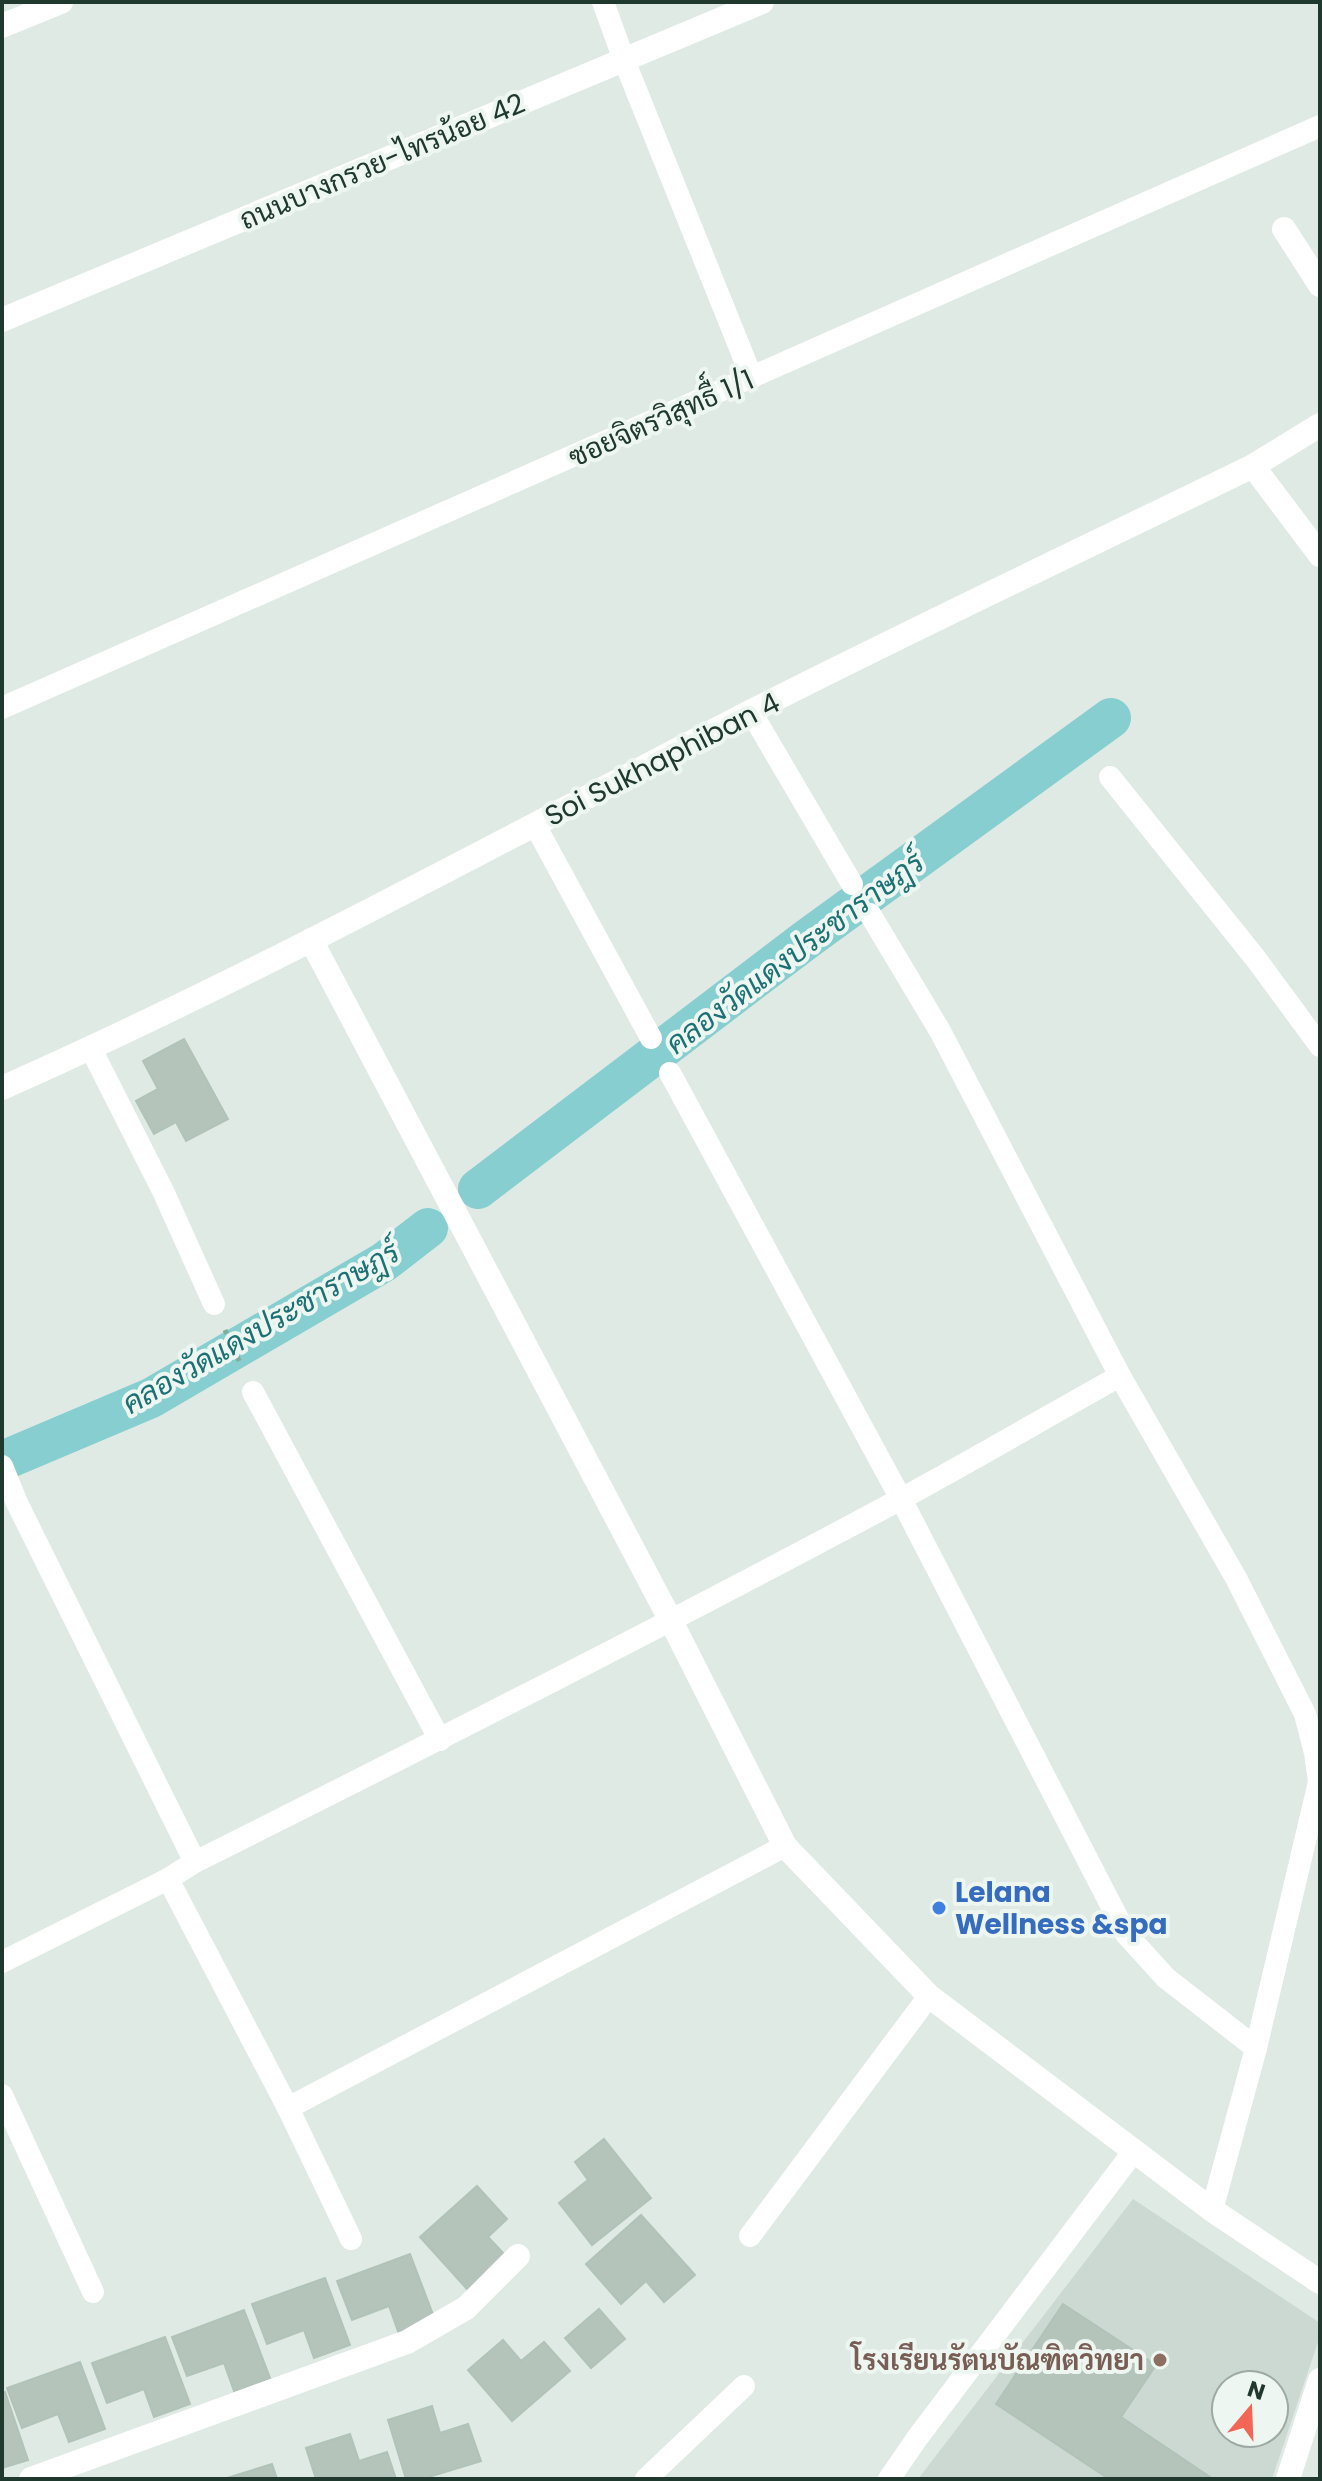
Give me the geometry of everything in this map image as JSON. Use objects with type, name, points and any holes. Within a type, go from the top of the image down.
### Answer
[{"type":"street","points":[[2,26],[61,2]]},
{"type":"street","name":"ถนนบางกรวย-ไทรน้อย 42","points":[[2,320],[762,2]]},
{"type":"street","points":[[1284,229],[1320,285]]},
{"type":"street","name":"Soi Sukhaphiban 4","points":[[2,1088],[91,1049],[311,940],[751,712],[1253,466],[1320,425]]},
{"type":"street","points":[[1253,466],[1320,555]]},
{"type":"street","points":[[311,940],[671,1621],[785,1846],[929,1996],[1212,2210],[1320,2282]]},
{"type":"street","points":[[31,2479],[407,2342],[466,2308],[518,2256]]},
{"type":"street","points":[[1288,2479],[1320,2380]]},
{"type":"lane","points":[[603,2],[752,378]]},
{"type":"lane","name":"ซอยจิตรวิสุทธื์ 1/1","points":[[2,708],[1320,126]]},
{"type":"lane","points":[[751,712],[852,884]]},
{"type":"lane","points":[[1110,777],[1256,959],[1320,1046]]},
{"type":"lane","points":[[535,825],[651,1038]]},
{"type":"lane","points":[[870,914],[940,1031],[1120,1376],[1236,1578],[1305,1714],[1319,1782],[1256,2048],[1212,2210]]},
{"type":"lane","points":[[91,1049],[163,1191],[214,1304]]},
{"type":"lane","points":[[670,1073],[901,1499],[1126,1934],[1166,1978],[1256,2048]]},
{"type":"lane","points":[[2,1962],[671,1621],[901,1499],[1120,1376]]},
{"type":"lane","points":[[253,1392],[440,1740]]},
{"type":"lane","points":[[2,1466],[17,1503],[195,1862]]},
{"type":"lane","points":[[288,2108],[785,1846]]},
{"type":"lane","points":[[168,1879],[288,2108],[351,2239]]},
{"type":"lane","points":[[750,2236],[929,1996]]},
{"type":"lane","points":[[2,2095],[93,2292]]},
{"type":"lane","points":[[889,2479],[1134,2151]]},
{"type":"lane","points":[[646,2479],[744,2386]]},
{"type":"path","points":[[214,1304],[253,1392]]},
{"type":"shaded area","name":"โรงเรียนรัตนบัณฑิตวิทยา","points":[[1133,2199],[1320,2323],[1320,2336],[1290,2425],[1290,2369],[1210,2369],[1210,2449],[1282,2449],[1272,2479],[918,2479]]},
{"type":"building","points":[[184,1039],[228,1119],[186,1141],[176,1122],[154,1134],[136,1101],[158,1089],[143,1061]]},
{"type":"building","points":[[604,2139],[651,2198],[592,2245],[559,2203],[588,2180],[575,2162]]},
{"type":"building","points":[[477,2186],[507,2219],[488,2237],[505,2255],[467,2289],[420,2237]]},
{"type":"building","points":[[641,2215],[695,2275],[664,2302],[646,2281],[621,2304],[586,2264]]},
{"type":"building","points":[[410,2254],[435,2320],[399,2334],[389,2306],[352,2320],[337,2281]]},
{"type":"building","points":[[325,2278],[350,2345],[314,2358],[304,2330],[267,2344],[252,2304]]},
{"type":"building","points":[[1063,2304],[1156,2365],[1121,2417],[1213,2479],[1109,2479],[996,2404]]},
{"type":"building","points":[[599,2309],[625,2339],[591,2368],[565,2338]]},
{"type":"building","points":[[244,2310],[270,2378],[234,2391],[224,2363],[187,2376],[172,2337]]},
{"type":"building","points":[[165,2337],[190,2404],[154,2417],[144,2389],[107,2403],[92,2363]]},
{"type":"building","points":[[503,2340],[521,2361],[544,2342],[570,2371],[512,2421],[468,2370]]},
{"type":"building","points":[[80,2362],[105,2429],[69,2442],[58,2414],[22,2428],[7,2388]]},
{"type":"building","points":[[5,2392],[28,2460],[2,2468],[2,2393]]},
{"type":"building","points":[[432,2406],[440,2433],[468,2424],[481,2461],[422,2479],[406,2479],[388,2420]]},
{"type":"building","points":[[350,2434],[359,2461],[387,2452],[396,2479],[316,2479],[306,2448]]},
{"type":"building","points":[[272,2464],[277,2479],[227,2478]]},
{"type":"waterway","name":"คลองวัดแดงประชาราษฎร์","points":[[478,1189],[807,939],[1111,718]]},
{"type":"waterway","name":"คลองวัดแดงประชาราษฎร์","points":[[2,1461],[151,1398],[384,1262],[428,1228]]},
{"type":"place","name":"Lelana Wellness &spa","points":[[939,1908]]},
{"type":"place","name":"โรงเรียนรัตนบัณฑิตวิทยา","points":[[1160,2360]]}]
